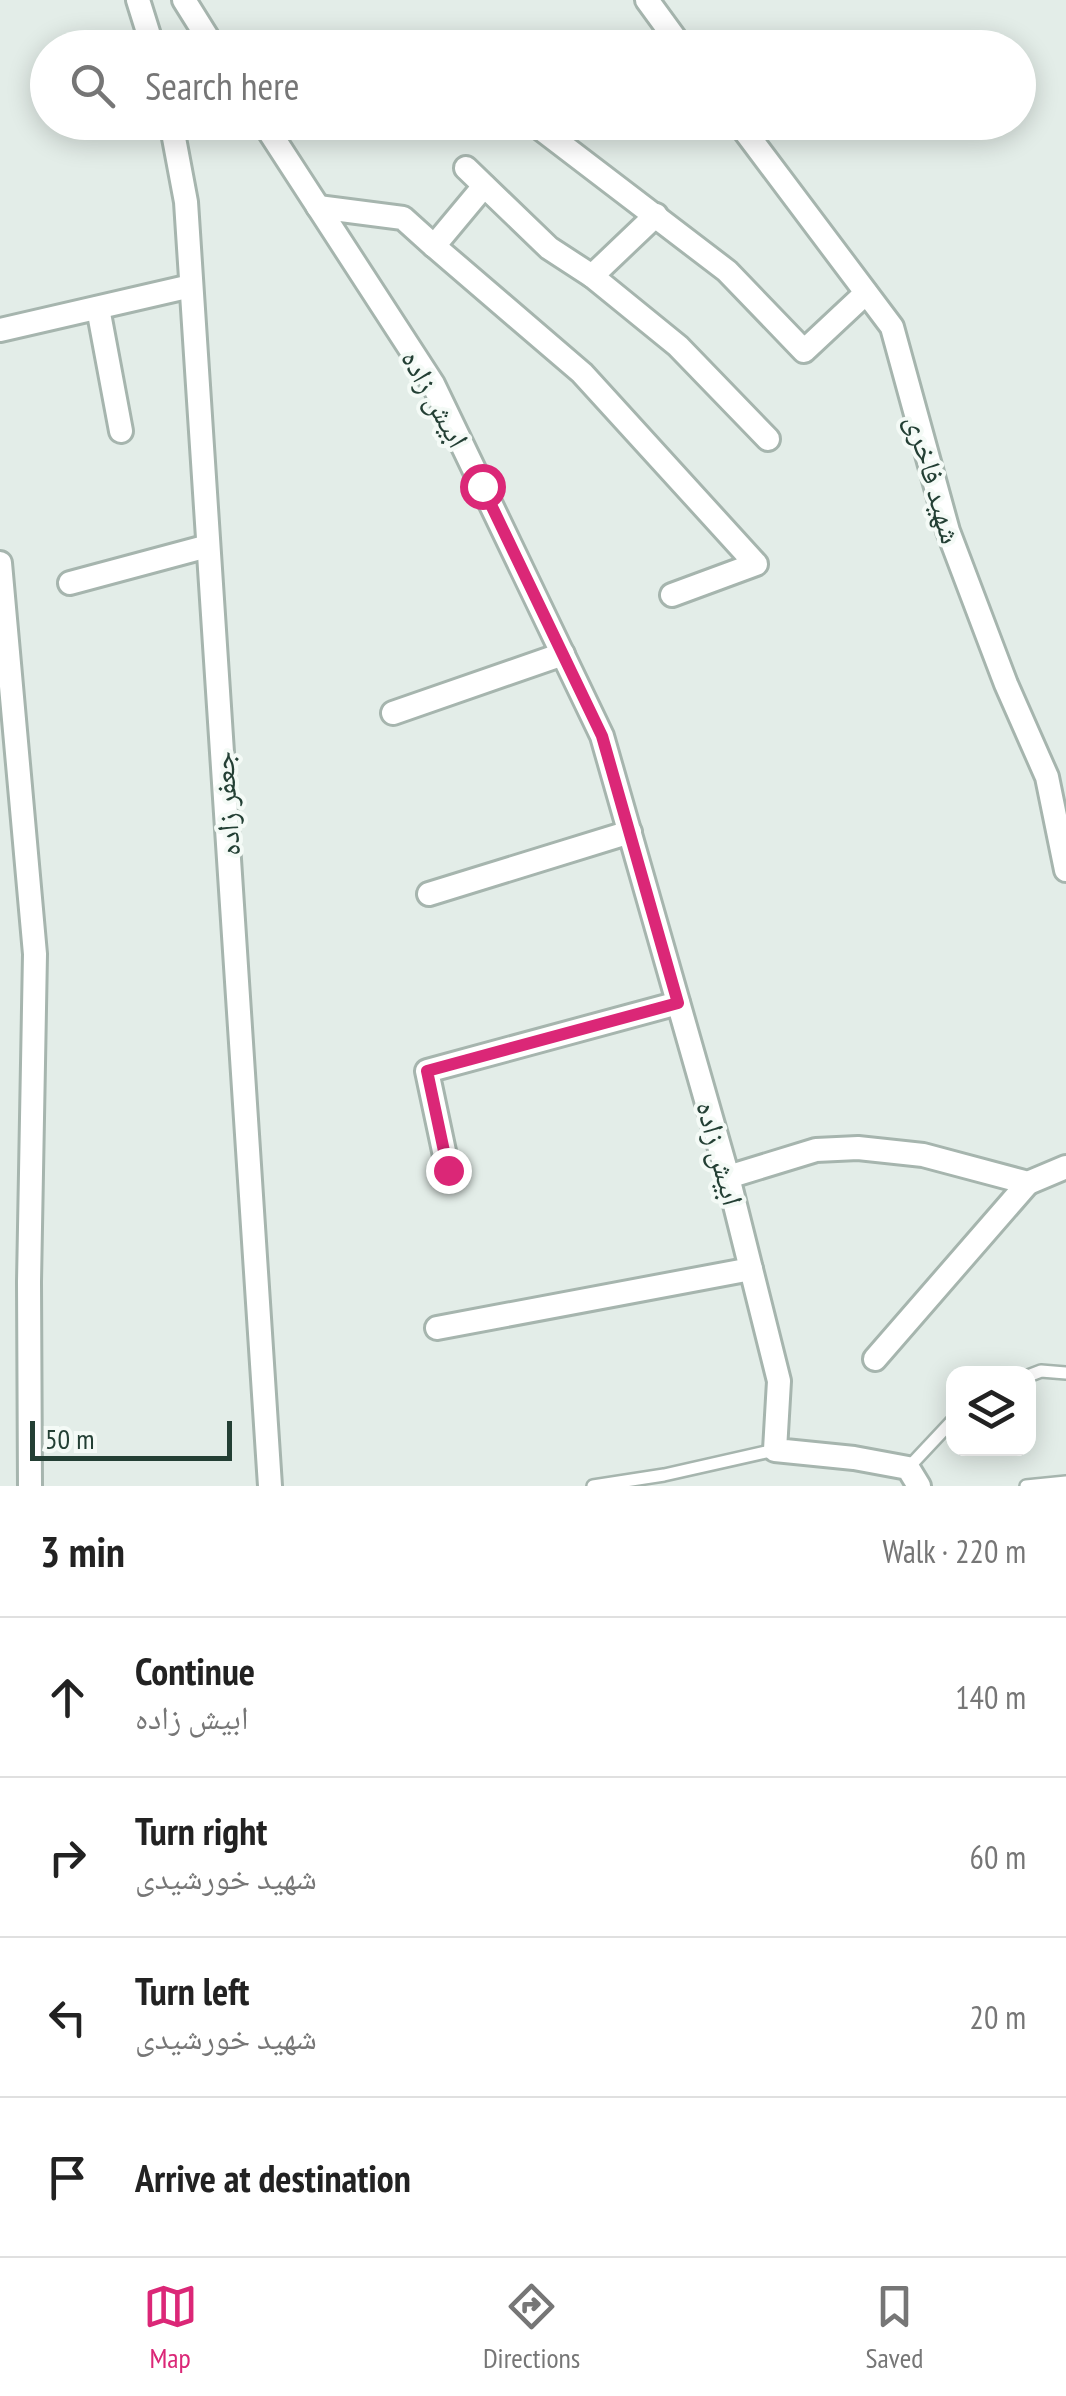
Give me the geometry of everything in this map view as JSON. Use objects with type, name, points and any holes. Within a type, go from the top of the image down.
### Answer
[{"type":"street","points":[[138,0],[147,30]]},
{"type":"street","points":[[184,0],[203,30]]},
{"type":"street","points":[[647,0],[669,30]]},
{"type":"street","name":"جعفر زاده","points":[[174,140],[186,202],[270,1486]]},
{"type":"street","name":"ابیش زاده","points":[[275,140],[434,384],[602,736],[728,1177],[779,1381],[775,1450]]},
{"type":"street","points":[[556,140],[727,271],[804,351],[866,293]]},
{"type":"street","name":"شهید فاخری","points":[[751,140],[892,328],[948,531],[1006,684],[1048,777],[1066,870]]},
{"type":"street","points":[[466,168],[549,248],[592,276],[678,346],[768,439]]},
{"type":"street","points":[[434,246],[484,186]]},
{"type":"street","points":[[318,207],[403,218],[582,373],[756,564],[672,595]]},
{"type":"street","points":[[592,276],[656,215]]},
{"type":"street","points":[[0,330],[191,286]]},
{"type":"street","points":[[98,308],[121,431]]},
{"type":"street","points":[[70,582],[208,546]]},
{"type":"street","points":[[0,563],[35,954],[30,1486]]},
{"type":"street","points":[[394,714],[563,654]]},
{"type":"street","points":[[429,894],[630,832]]},
{"type":"street","points":[[448,1170],[427,1071],[678,1003]]},
{"type":"street","points":[[728,1177],[816,1150],[858,1148],[923,1155],[1028,1183]]},
{"type":"street","points":[[875,1359],[1028,1183],[1066,1166]]},
{"type":"street","points":[[437,1328],[751,1269]]},
{"type":"street","points":[[775,1450],[854,1458],[914,1477]]},
{"type":"lane","points":[[1036,1372],[1066,1373]]},
{"type":"lane","points":[[914,1477],[946,1430]]},
{"type":"lane","points":[[593,1486],[775,1450]]},
{"type":"lane","points":[[1026,1486],[1066,1482]]},
{"type":"route","points":[[448,1170],[427,1071],[678,1003],[602,736],[482,486]]}]
